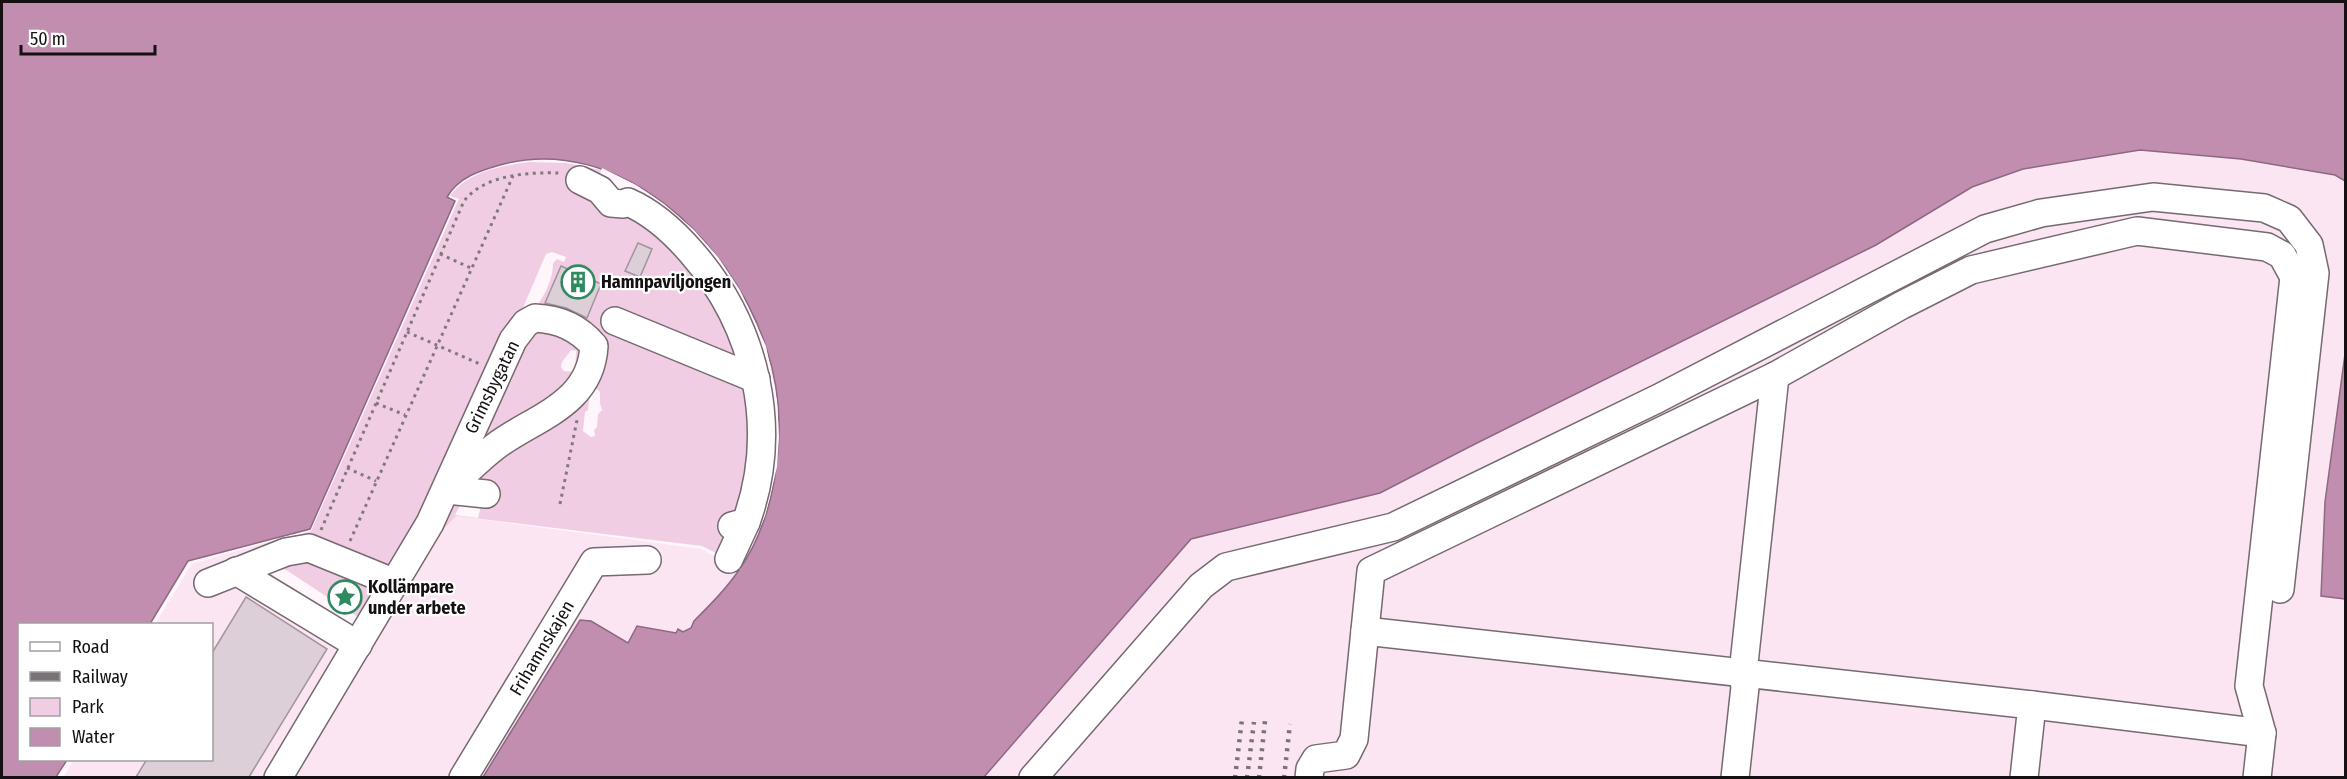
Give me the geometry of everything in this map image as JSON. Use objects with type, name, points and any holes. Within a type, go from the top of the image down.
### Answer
[{"type":"street","points":[[580,180],[600,190],[611,203],[617,205],[628,202],[664,225],[708,272],[729,304],[741,331],[756,379],[762,421],[762,449],[760,477],[739,524],[729,559]]},
{"type":"street","points":[[1033,777],[1201,586],[1226,567],[1393,527],[1657,399],[1985,229],[2041,213],[2153,197],[2264,208],[2289,219],[2309,245],[2315,273],[2280,589]]},
{"type":"street","points":[[1309,777],[1310,769],[1316,759],[1346,755],[1354,739],[1371,571],[1775,375],[1902,304],[1971,270],[2137,231],[2267,247],[2282,255],[2294,277],[2249,686],[2262,733],[2257,777]]},
{"type":"street","name":"Grimsbygatan","points":[[278,777],[430,524],[513,340],[526,323],[535,318],[562,322],[587,338],[594,346],[591,368],[580,388],[567,402],[501,442],[447,489]]},
{"type":"street","points":[[615,321],[756,379]]},
{"type":"street","points":[[1735,777],[1745,687],[1743,673],[1775,375]]},
{"type":"street","points":[[447,489],[486,494]]},
{"type":"street","points":[[208,583],[286,552],[309,548],[395,583]]},
{"type":"street","name":"Frihamnskajen","points":[[463,777],[594,562],[646,560]]},
{"type":"street","points":[[236,571],[358,645]]},
{"type":"street","points":[[1365,631],[2032,705],[2262,733]]},
{"type":"street","points":[[2024,777],[2032,705]]},
{"type":"path","points":[[309,548],[320,532],[464,201],[472,191],[513,176],[537,172],[560,173],[580,180]]},
{"type":"path","points":[[342,560],[436,344],[513,176]]},
{"type":"path","points":[[440,255],[471,268]]},
{"type":"path","points":[[407,332],[498,373]]},
{"type":"path","points":[[376,403],[405,416]]},
{"type":"path","points":[[347,468],[376,482]]},
{"type":"shaded area","points":[[2140,150],[2241,159],[2335,175],[2345,181],[2346,354],[2325,502],[2321,596],[2345,599],[2345,777],[984,778],[1191,539],[1380,493],[1876,245],[1972,187],[2023,169]]},
{"type":"shaded area","points":[[456,516],[701,549],[740,570],[688,631],[676,633],[637,627],[628,643],[591,621],[580,620],[483,777],[63,778],[73,761],[213,761],[213,623],[156,623],[192,564],[275,540],[254,586],[343,642]]},
{"type":"green space","points":[[529,162],[566,163],[601,170],[599,177],[608,188],[655,207],[769,399],[722,556],[702,546],[456,516],[361,619],[283,568],[280,541],[311,531],[459,199],[450,196],[457,188],[475,176],[496,168]],"holes":[[[552,252],[566,257],[564,262],[557,259],[553,263],[548,287],[536,307],[522,310],[546,254]],[[571,350],[576,351],[575,372],[564,371],[561,367]],[[597,389],[600,392],[602,410],[598,414],[597,427],[594,430],[595,436],[591,437],[583,431],[590,393]],[[462,502],[481,505],[478,518],[455,515]]]},
{"type":"water","points":[[2,2],[2345,2],[2345,181],[2335,175],[2241,159],[2140,150],[2023,169],[1972,187],[1876,245],[1380,493],[1191,539],[984,777],[483,777],[580,620],[591,621],[628,643],[637,626],[676,633],[678,629],[683,632],[691,628],[694,621],[734,577],[753,547],[764,522],[771,495],[779,438],[774,377],[766,347],[749,307],[726,269],[698,234],[665,204],[627,180],[587,165],[544,159],[500,165],[477,172],[457,184],[447,197],[455,201],[310,529],[188,561],[151,623],[18,623],[18,761],[66,761],[56,777],[2,778]]},
{"type":"water","points":[[2345,354],[2346,599],[2321,596],[2325,502]]},
{"type":"pier","points":[[602,168],[636,185],[664,204],[694,230],[718,257],[740,290],[766,346],[777,401],[779,437],[777,467],[765,516],[740,570],[738,568],[762,515],[774,467],[776,437],[774,401],[763,347],[738,292],[716,259],[692,232],[662,206],[623,180],[601,171]]},
{"type":"building","points":[[638,243],[652,249],[640,277],[625,271]]},
{"type":"building","points":[[561,266],[601,284],[587,318],[566,308],[545,303]]},
{"type":"building","points":[[246,597],[327,649],[249,777],[136,777],[146,761],[213,761],[213,651]]},
{"type":"railway","points":[[1235,778],[1242,719]]},
{"type":"railway","points":[[1259,778],[1265,721]]},
{"type":"railway","points":[[1247,778],[1254,722]]},
{"type":"railway","points":[[1284,778],[1290,724]]},
{"type":"place","name":"Hamnpaviljongen","points":[[578,282]]},
{"type":"place","name":"Kollämpare under arbete","points":[[345,597]]}]
